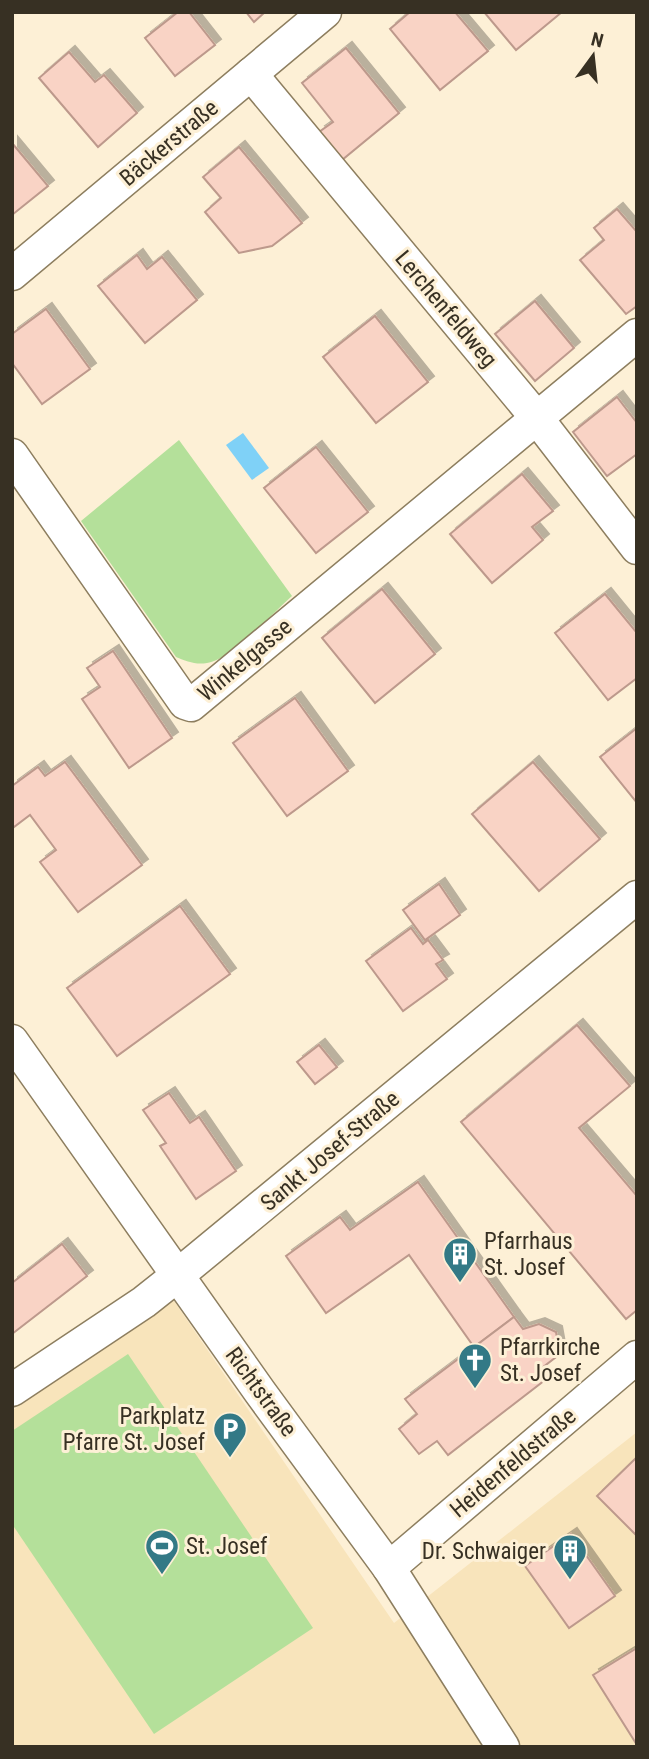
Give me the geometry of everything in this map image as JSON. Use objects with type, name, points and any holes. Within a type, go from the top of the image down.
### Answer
[{"type":"street","name":"Bäckerstraße","points":[[12,274],[325,12]]},
{"type":"street","name":"Lerchenfeldweg","points":[[251,74],[536,417],[637,548]]},
{"type":"street","points":[[536,417],[637,335]]},
{"type":"street","name":"Winkelgasse","points":[[12,455],[184,703],[191,705],[536,417]]},
{"type":"street","name":"Sankt Josef-Straße","points":[[12,1390],[144,1302],[637,897]]},
{"type":"street","name":"Richtstraße","points":[[12,1041],[260,1392],[389,1568],[503,1747]]},
{"type":"street","name":"Heidenfeldstraße","points":[[389,1568],[637,1357]]},
{"type":"shaded area","points":[[168,1292],[394,1623],[637,1432],[637,1747],[12,1747],[12,1411]]},
{"type":"green space","points":[[179,440],[292,596],[239,645],[207,663],[195,663],[176,657],[81,521]]},
{"type":"green space","name":"St. Josef","points":[[128,1354],[313,1628],[154,1734],[12,1524],[12,1431]]},
{"type":"water","points":[[243,433],[269,468],[252,480],[226,445]]},
{"type":"building","points":[[178,12],[189,12],[215,45],[175,76],[145,38]]},
{"type":"building","points":[[246,12],[265,12],[254,22]]},
{"type":"building","points":[[410,12],[455,12],[488,51],[440,90],[390,29]]},
{"type":"building","points":[[484,12],[562,12],[516,50]]},
{"type":"building","points":[[346,48],[399,113],[342,160],[319,132],[333,122],[302,83]]},
{"type":"building","points":[[69,52],[95,82],[104,75],[137,113],[98,147],[39,78]]},
{"type":"building","points":[[12,143],[48,186],[12,215]]},
{"type":"building","points":[[239,147],[302,223],[272,246],[239,253],[205,212],[221,198],[203,177]]},
{"type":"building","points":[[617,209],[637,232],[637,306],[626,314],[580,260],[604,240],[594,228]]},
{"type":"building","points":[[137,255],[147,269],[162,257],[197,300],[145,343],[98,286]]},
{"type":"building","points":[[535,301],[574,348],[535,381],[495,334]]},
{"type":"building","points":[[46,309],[90,369],[42,404],[12,363],[12,334]]},
{"type":"building","points":[[375,316],[428,382],[376,423],[323,357]]},
{"type":"building","points":[[617,397],[637,423],[637,454],[607,476],[573,432]]},
{"type":"building","points":[[316,447],[368,512],[316,553],[264,488]]},
{"type":"building","points":[[522,474],[553,511],[532,527],[543,540],[492,583],[450,534]]},
{"type":"building","points":[[382,589],[435,654],[375,703],[322,638]]},
{"type":"building","points":[[605,594],[637,633],[637,678],[608,700],[555,633]]},
{"type":"building","points":[[113,651],[172,738],[129,768],[82,699],[100,687],[87,668]]},
{"type":"building","points":[[295,698],[348,771],[287,816],[233,743]]},
{"type":"building","points":[[637,728],[637,803],[600,757]]},
{"type":"building","points":[[65,762],[142,865],[78,912],[40,862],[56,850],[30,815],[14,827],[12,824],[12,786],[38,767],[45,776]]},
{"type":"building","points":[[533,762],[600,839],[539,891],[472,814]]},
{"type":"building","points":[[439,884],[460,915],[425,940],[403,910]]},
{"type":"building","points":[[180,906],[230,974],[117,1056],[67,988]]},
{"type":"building","points":[[411,928],[423,944],[428,940],[443,960],[436,964],[447,979],[403,1011],[366,961]]},
{"type":"building","points":[[577,1025],[630,1086],[579,1128],[637,1196],[637,1310],[626,1319],[461,1122]]},
{"type":"building","points":[[319,1045],[337,1067],[315,1084],[297,1062]]},
{"type":"building","points":[[169,1093],[190,1123],[199,1117],[236,1171],[196,1199],[160,1146],[166,1143],[143,1110]]},
{"type":"building","name":"Pfarrhaus St. Josef","points":[[418,1182],[514,1317],[474,1347],[409,1255],[326,1313],[286,1256],[340,1217],[350,1230]]},
{"type":"building","points":[[62,1244],[87,1276],[12,1334],[12,1283]]},
{"type":"building","name":"Pfarrkirche St. Josef","points":[[514,1317],[523,1329],[539,1324],[556,1332],[560,1354],[538,1371],[545,1380],[448,1455],[437,1441],[419,1454],[399,1429],[417,1414],[405,1399]]},
{"type":"building","points":[[637,1457],[637,1536],[597,1496]]},
{"type":"building","name":"Dr. Schwaiger","points":[[571,1534],[615,1596],[569,1628],[525,1566]]},
{"type":"building","points":[[637,1648],[637,1745],[593,1675]]},
{"type":"place","name":"Pfarrhaus St. Josef","points":[[460,1284]]},
{"type":"place","name":"Pfarrkirche St. Josef","points":[[475,1390]]},
{"type":"place","name":"Parkplatz Pfarre St. Josef","points":[[230,1459]]},
{"type":"place","name":"St. Josef","points":[[162,1576]]},
{"type":"place","name":"Dr. Schwaiger","points":[[570,1581]]}]
